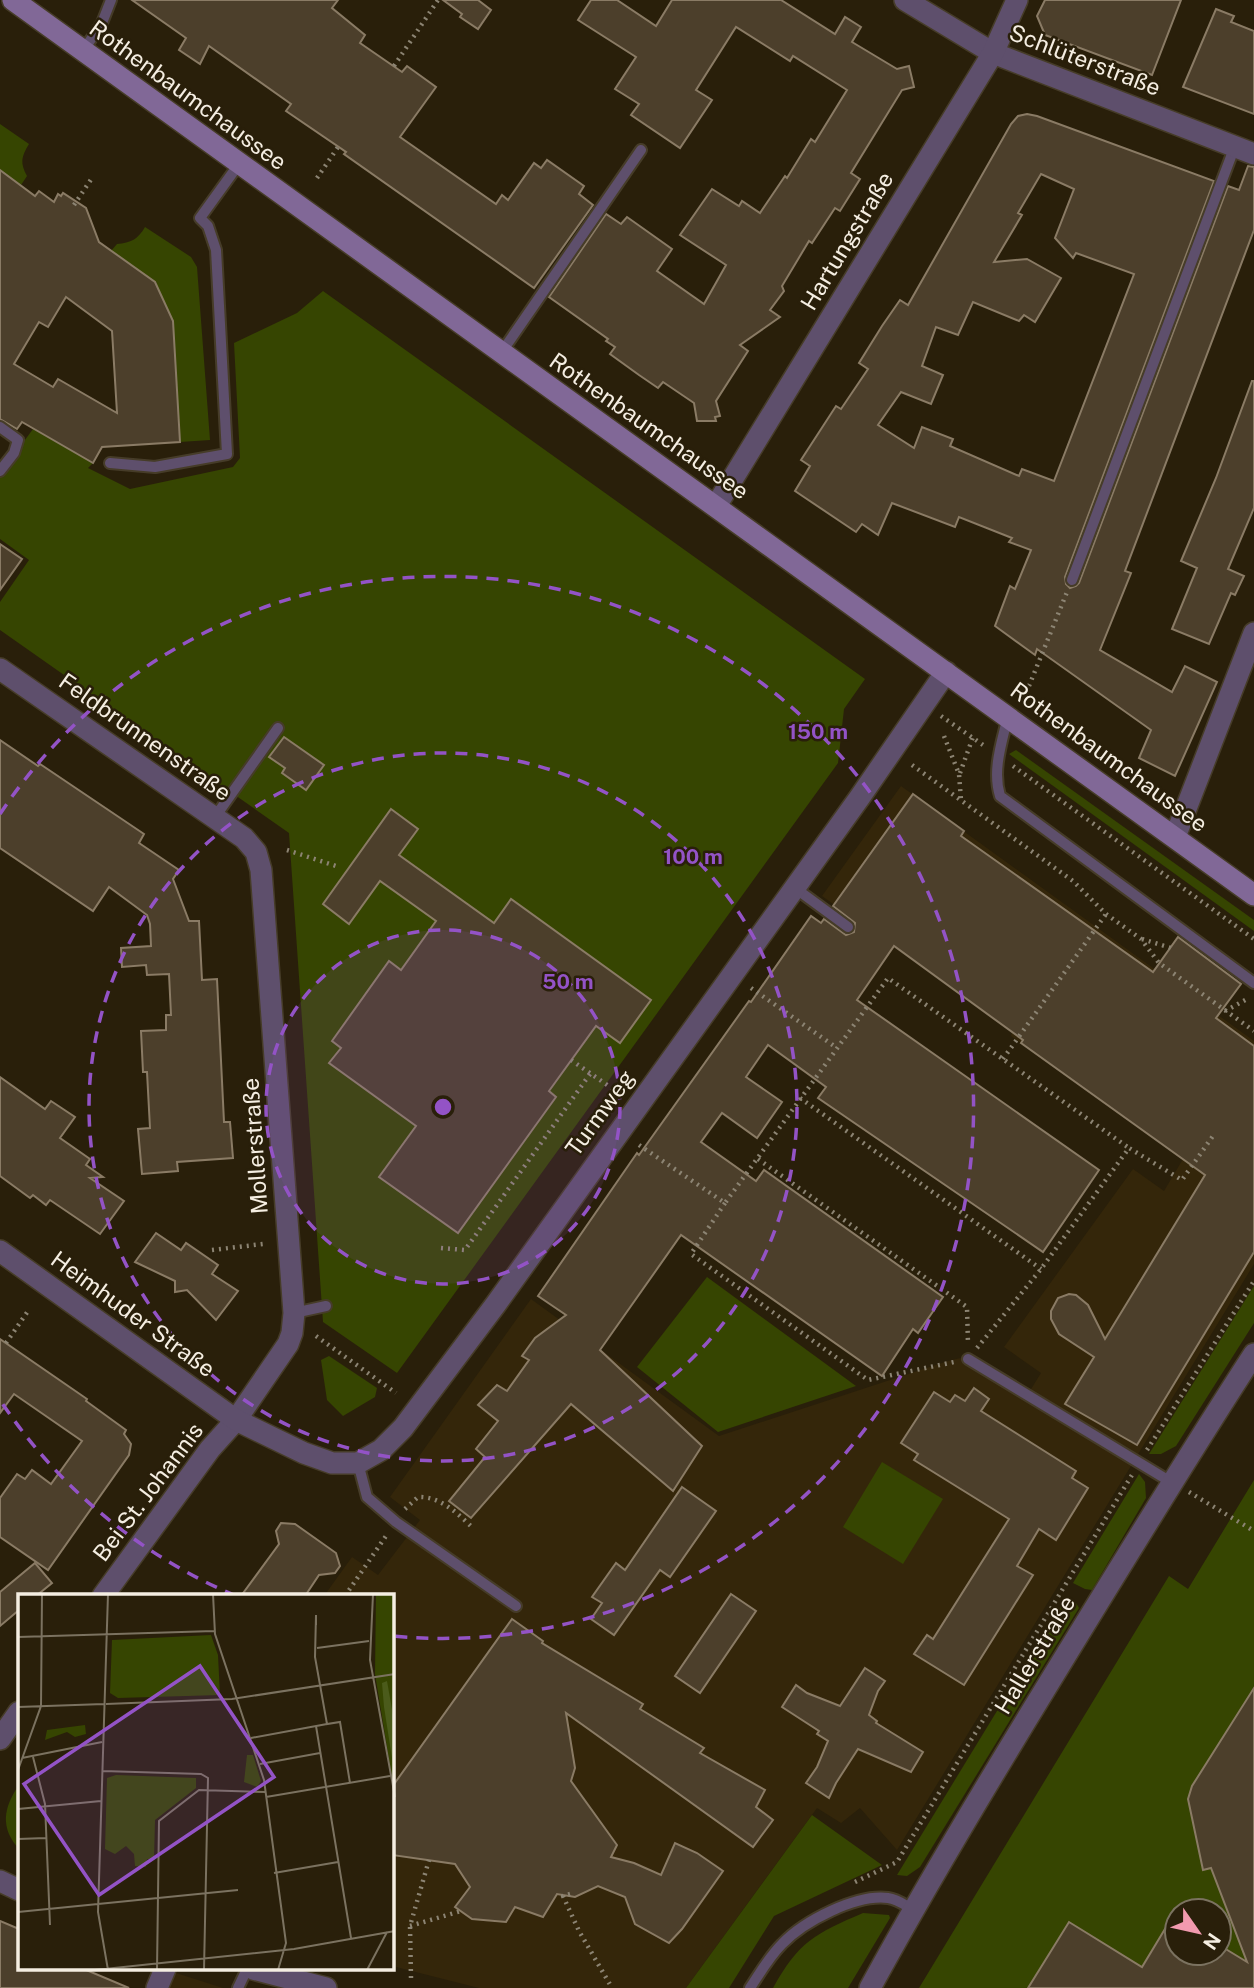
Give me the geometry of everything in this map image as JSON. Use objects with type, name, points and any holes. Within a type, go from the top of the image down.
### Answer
[{"type":"main road","name":"Rothenbaumchaussee","points":[[13,0],[1254,895]]},
{"type":"street","name":"Schlüterstraße","points":[[905,0],[993,53],[1244,150]]},
{"type":"street","name":"Hartungstraße","points":[[716,506],[993,53],[1017,0]]},
{"type":"street","points":[[1175,837],[1254,634]]},
{"type":"street","name":"Feldbrunnenstraße","points":[[0,669],[215,817],[244,838],[256,852]]},
{"type":"street","name":"Turmweg","points":[[358,1464],[381,1450],[403,1429],[504,1293],[946,672]]},
{"type":"street","name":"Mollerstraße","points":[[236,1420],[288,1344],[294,1313],[261,870],[256,852]]},
{"type":"street","name":"Heimhuder Straße","points":[[0,1251],[236,1420]]},
{"type":"street","name":"Hallerstraße","points":[[870,1988],[912,1909],[1180,1487],[1254,1354]]},
{"type":"street","points":[[236,1420],[304,1453],[332,1463],[358,1464]]},
{"type":"street","name":"Bei St. Johannis","points":[[104,1594],[210,1449],[236,1420]]},
{"type":"street","points":[[0,1740],[18,1713]]},
{"type":"street","points":[[0,1881],[18,1890]]},
{"type":"street","points":[[157,1988],[165,1970]]},
{"type":"street","points":[[257,1970],[326,1988]]},
{"type":"lane","points":[[83,51],[102,23],[111,0]]},
{"type":"lane","points":[[501,353],[641,150]]},
{"type":"lane","points":[[1072,580],[1244,150]]},
{"type":"lane","points":[[110,463],[155,467],[227,454],[216,250],[208,226],[200,218],[239,164]]},
{"type":"lane","points":[[0,427],[18,440],[14,453],[0,471]]},
{"type":"lane","points":[[1009,716],[999,756],[1000,796],[1254,983]]},
{"type":"lane","points":[[215,817],[278,728]]},
{"type":"lane","points":[[794,888],[848,927]]},
{"type":"lane","points":[[294,1313],[327,1306]]},
{"type":"lane","points":[[968,1359],[1180,1487]]},
{"type":"lane","points":[[358,1464],[367,1497],[396,1522],[516,1606]]},
{"type":"lane","points":[[750,1988],[781,1944],[818,1917],[859,1900],[875,1897],[892,1899],[912,1909]]},
{"type":"lane","points":[[238,1988],[247,1970]]},
{"type":"path","points":[[394,66],[438,0]]},
{"type":"path","points":[[317,178],[338,147]]},
{"type":"path","points":[[74,205],[92,178]]},
{"type":"path","points":[[1029,686],[1072,580]]},
{"type":"path","points":[[938,714],[990,750]]},
{"type":"path","points":[[944,736],[959,774],[961,800]]},
{"type":"path","points":[[959,774],[973,737]]},
{"type":"path","points":[[1008,763],[1254,939]]},
{"type":"path","points":[[912,765],[1073,881],[1106,914],[1141,939],[1159,963],[1254,1031]]},
{"type":"path","points":[[287,850],[339,867]]},
{"type":"path","points":[[1003,1059],[1106,914]]},
{"type":"path","points":[[1141,939],[1171,948]]},
{"type":"path","points":[[1129,1148],[1041,1269],[968,1359],[868,1380],[691,1254],[888,978],[1129,1148],[1182,1180],[1215,1133]]},
{"type":"path","points":[[751,988],[837,1048]]},
{"type":"path","points":[[1225,1011],[1250,997],[1254,999]]},
{"type":"path","points":[[571,1060],[612,1089]]},
{"type":"path","points":[[441,1248],[465,1250],[590,1073]]},
{"type":"path","points":[[800,1098],[1041,1269]]},
{"type":"path","points":[[639,1145],[725,1203]]},
{"type":"path","points":[[758,1159],[967,1307],[968,1359]]},
{"type":"path","points":[[212,1250],[263,1244]]},
{"type":"path","points":[[851,1884],[897,1862],[1139,1462],[1254,1281]]},
{"type":"path","points":[[6,1343],[28,1311]]},
{"type":"path","points":[[316,1336],[396,1393]]},
{"type":"path","points":[[1180,1487],[1254,1531]]},
{"type":"path","points":[[346,1594],[396,1522],[418,1497],[426,1497],[448,1506],[474,1528]]},
{"type":"path","points":[[411,1978],[410,1926],[429,1860]]},
{"type":"path","points":[[570,1894],[564,1896],[579,1931],[612,1988]]},
{"type":"path","points":[[410,1926],[461,1911]]},
{"type":"shaded area","points":[[901,786],[1254,1041],[1254,1264],[897,1850],[860,1808],[841,1823],[817,1808],[686,1988],[479,1988],[394,1967],[394,1594],[325,1594],[352,1557],[378,1575],[420,1520],[390,1497],[531,1299],[719,1436],[973,1355],[1028,1394],[1041,1373],[1004,1347],[1133,1169],[1164,1191],[1183,1159],[1011,1036],[1012,1032],[895,946],[881,965],[841,937],[853,918],[822,896]]},
{"type":"shaded area","points":[[173,1972],[223,1988],[166,1988]]},
{"type":"green space","points":[[0,124],[29,144],[22,160],[27,176],[21,185],[0,170]]},
{"type":"green space","points":[[145,227],[191,257],[197,267],[210,440],[180,442],[173,322],[162,297],[152,290],[157,283],[111,251],[117,244],[134,240]]},
{"type":"green space","points":[[323,291],[865,679],[844,709],[838,763],[397,1373],[323,1322],[289,833],[0,630],[0,602],[29,560],[0,539],[0,474],[33,429],[93,463],[88,468],[130,489],[233,467],[240,458],[234,343],[297,313]]},
{"type":"green space","points":[[1016,750],[1254,920],[1254,931],[1009,754]]},
{"type":"green space","points":[[707,1277],[856,1386],[718,1432],[637,1367]]},
{"type":"green space","points":[[1254,1286],[1254,1323],[1176,1446],[1161,1454],[1149,1454]]},
{"type":"green space","points":[[329,1356],[377,1388],[375,1397],[343,1416],[327,1400],[321,1360]]},
{"type":"green space","points":[[882,1462],[943,1499],[903,1564],[843,1527]]},
{"type":"green space","points":[[1139,1474],[1145,1482],[1146,1498],[1092,1590],[1073,1583]]},
{"type":"green space","points":[[1254,1480],[1254,1988],[919,1988],[1169,1576],[1188,1589]]},
{"type":"green space","points":[[1067,1596],[1075,1601],[1079,1608],[920,1867],[907,1876],[897,1875]]},
{"type":"green space","points":[[18,1787],[18,1848],[6,1826],[10,1802]]},
{"type":"green space","points":[[812,1815],[882,1865],[774,1916],[729,1988],[686,1988]]},
{"type":"green space","points":[[863,1913],[889,1915],[890,1918],[848,1988],[773,1988],[800,1949],[820,1933]]},
{"type":"building","points":[[132,0],[338,0],[332,8],[365,35],[360,43],[402,72],[407,66],[436,87],[400,137],[496,204],[502,195],[508,200],[534,163],[541,168],[547,160],[584,186],[579,194],[593,205],[534,288],[286,111],[291,104],[209,46],[200,64],[179,50],[186,38]]},
{"type":"building","points":[[443,0],[478,0],[491,10],[478,29],[460,17],[462,14]]},
{"type":"building","points":[[591,0],[617,0],[656,26],[672,0],[781,0],[835,34],[845,17],[861,27],[852,42],[897,69],[909,66],[914,87],[902,90],[851,173],[860,179],[840,211],[835,208],[812,243],[809,241],[782,286],[784,291],[770,310],[780,317],[740,345],[748,351],[716,401],[720,416],[715,417],[716,421],[697,421],[694,403],[663,382],[658,388],[610,354],[615,347],[606,341],[608,339],[549,297],[606,214],[621,224],[627,217],[672,249],[657,271],[704,304],[726,265],[680,235],[712,189],[739,206],[742,201],[760,213],[785,176],[787,178],[811,139],[815,142],[847,90],[793,56],[790,61],[736,27],[696,90],[712,100],[680,148],[631,115],[639,104],[615,89],[636,57],[578,20]]},
{"type":"building","points":[[1045,0],[1181,0],[1152,75],[1045,35],[1037,16]]},
{"type":"building","points":[[1216,9],[1234,16],[1231,22],[1254,31],[1254,114],[1183,87]]},
{"type":"building","points":[[1018,116],[1037,116],[1214,181],[1065,577],[1070,588],[1079,583],[1228,186],[1239,190],[1248,166],[1254,167],[1254,230],[1125,571],[1131,573],[1100,650],[1172,692],[1185,666],[1217,682],[1175,776],[1139,758],[1151,730],[1037,649],[1035,655],[995,626],[1010,586],[1015,589],[1031,550],[1009,542],[1012,538],[959,517],[955,527],[892,503],[878,535],[862,524],[856,532],[795,491],[810,466],[801,460],[836,406],[841,409],[868,369],[859,363],[900,300],[908,305]],"holes":[[[1041,174],[1074,189],[1055,238],[1073,258],[1076,253],[1134,274],[1054,481],[1022,469],[1019,476],[950,446],[953,439],[922,427],[914,448],[878,425],[901,392],[931,404],[943,375],[922,366],[936,327],[958,335],[973,302],[1019,321],[1024,315],[1035,322],[1061,278],[1027,259],[994,262],[1022,215],[1018,213]]]},
{"type":"building","points":[[0,170],[35,196],[39,191],[54,202],[58,194],[61,196],[63,193],[86,208],[99,242],[155,282],[173,321],[180,442],[102,447],[93,463],[22,422],[17,429],[0,419]],"holes":[[[66,297],[112,331],[117,413],[58,379],[53,387],[14,364],[39,322],[48,327]]]},
{"type":"building","points":[[1252,381],[1254,508],[1228,569],[1244,576],[1235,595],[1231,593],[1209,644],[1172,629],[1197,568],[1181,561],[1216,478]]},
{"type":"building","points":[[0,544],[22,559],[0,590]]},
{"type":"building","points":[[284,737],[324,765],[306,790],[282,773],[285,768],[269,757]]},
{"type":"building","points":[[0,740],[144,834],[139,843],[179,870],[173,879],[189,921],[199,921],[202,980],[217,979],[224,1122],[230,1122],[233,1158],[177,1162],[178,1171],[142,1174],[138,1129],[150,1128],[147,1072],[143,1072],[141,1031],[166,1030],[166,1015],[171,1015],[169,974],[147,975],[146,965],[122,967],[121,948],[151,946],[147,915],[109,887],[93,911],[0,848]]},
{"type":"building","points":[[913,794],[964,831],[961,836],[1153,972],[1178,937],[1241,984],[1216,1018],[1254,1046],[1254,1252],[1137,1445],[1065,1404],[1094,1357],[1059,1334],[1051,1319],[1051,1311],[1058,1298],[1069,1294],[1076,1295],[1088,1305],[1105,1339],[1205,1175],[1021,1043],[1023,1040],[894,946],[857,1000],[1099,1170],[1043,1252],[818,1098],[826,1087],[768,1045],[746,1077],[782,1102],[757,1138],[722,1113],[701,1142],[756,1181],[764,1170],[943,1297],[918,1333],[913,1329],[882,1376],[681,1235],[600,1350],[702,1446],[673,1491],[571,1404],[471,1518],[449,1501],[485,1457],[476,1449],[498,1421],[478,1405],[497,1385],[507,1391],[529,1360],[522,1356],[535,1338],[566,1315],[538,1296],[637,1153],[639,1155],[811,916],[821,923],[824,919],[846,935],[854,932],[855,923],[833,906]]},
{"type":"building","points":[[391,809],[418,829],[399,855],[494,923],[511,899],[651,1000],[620,1043],[596,1026],[549,1091],[556,1097],[458,1233],[379,1177],[416,1126],[329,1063],[341,1048],[332,1041],[389,961],[401,970],[436,921],[380,881],[349,924],[323,904]]},
{"type":"building","points":[[0,1077],[45,1109],[51,1101],[75,1117],[60,1138],[90,1159],[86,1165],[103,1177],[90,1178],[124,1201],[100,1234],[50,1200],[46,1205],[33,1195],[30,1198],[0,1176]]},
{"type":"building","points":[[156,1233],[181,1250],[186,1243],[218,1265],[212,1274],[238,1291],[216,1320],[187,1290],[175,1292],[175,1281],[135,1262]]},
{"type":"building","points":[[0,1339],[87,1399],[86,1401],[126,1430],[124,1434],[131,1444],[129,1455],[48,1570],[0,1537],[0,1498],[17,1474],[25,1479],[32,1470],[51,1484],[82,1441],[14,1394],[0,1413]]},
{"type":"building","points":[[974,1388],[989,1399],[981,1411],[1076,1471],[1072,1478],[1088,1488],[1056,1540],[1039,1529],[1017,1566],[1033,1575],[964,1685],[914,1654],[927,1635],[933,1639],[1009,1519],[914,1460],[918,1454],[901,1443],[934,1392],[950,1402],[955,1395],[965,1401]]},
{"type":"building","points":[[682,1487],[716,1511],[670,1577],[660,1570],[614,1635],[591,1619],[602,1603],[592,1597],[616,1563],[625,1570]]},
{"type":"building","points":[[281,1523],[295,1524],[336,1553],[340,1566],[335,1573],[319,1575],[306,1594],[242,1594],[279,1544],[276,1531]]},
{"type":"building","points":[[35,1563],[52,1583],[38,1594],[18,1594],[18,1611],[0,1626],[0,1592]]},
{"type":"building","points":[[731,1594],[756,1611],[700,1693],[675,1676]]},
{"type":"building","points":[[512,1619],[543,1641],[542,1643],[643,1704],[640,1709],[704,1748],[700,1753],[765,1790],[756,1807],[773,1820],[753,1847],[566,1713],[575,1768],[571,1781],[617,1845],[611,1857],[634,1863],[661,1875],[675,1843],[697,1853],[723,1871],[669,1943],[635,1924],[625,1897],[598,1886],[575,1897],[557,1894],[543,1917],[515,1907],[506,1922],[472,1919],[455,1907],[470,1887],[455,1864],[394,1855],[394,1784]]},
{"type":"building","points":[[865,1668],[885,1681],[869,1715],[876,1723],[923,1752],[911,1772],[858,1749],[829,1798],[806,1783],[817,1767],[828,1741],[817,1734],[819,1731],[782,1707],[796,1685],[807,1693],[840,1706]]},
{"type":"building","points":[[1254,1688],[1254,1988],[1028,1988],[1069,1922],[1142,1967],[1163,1932],[1163,1967],[1233,1967],[1233,1954],[1247,1962],[1233,1925],[1233,1897],[1222,1897],[1211,1868],[1203,1870],[1188,1799],[1192,1786]]},
{"type":"building","points":[[0,1921],[18,1929],[18,1970],[86,1970],[129,1988],[0,1988]]}]
